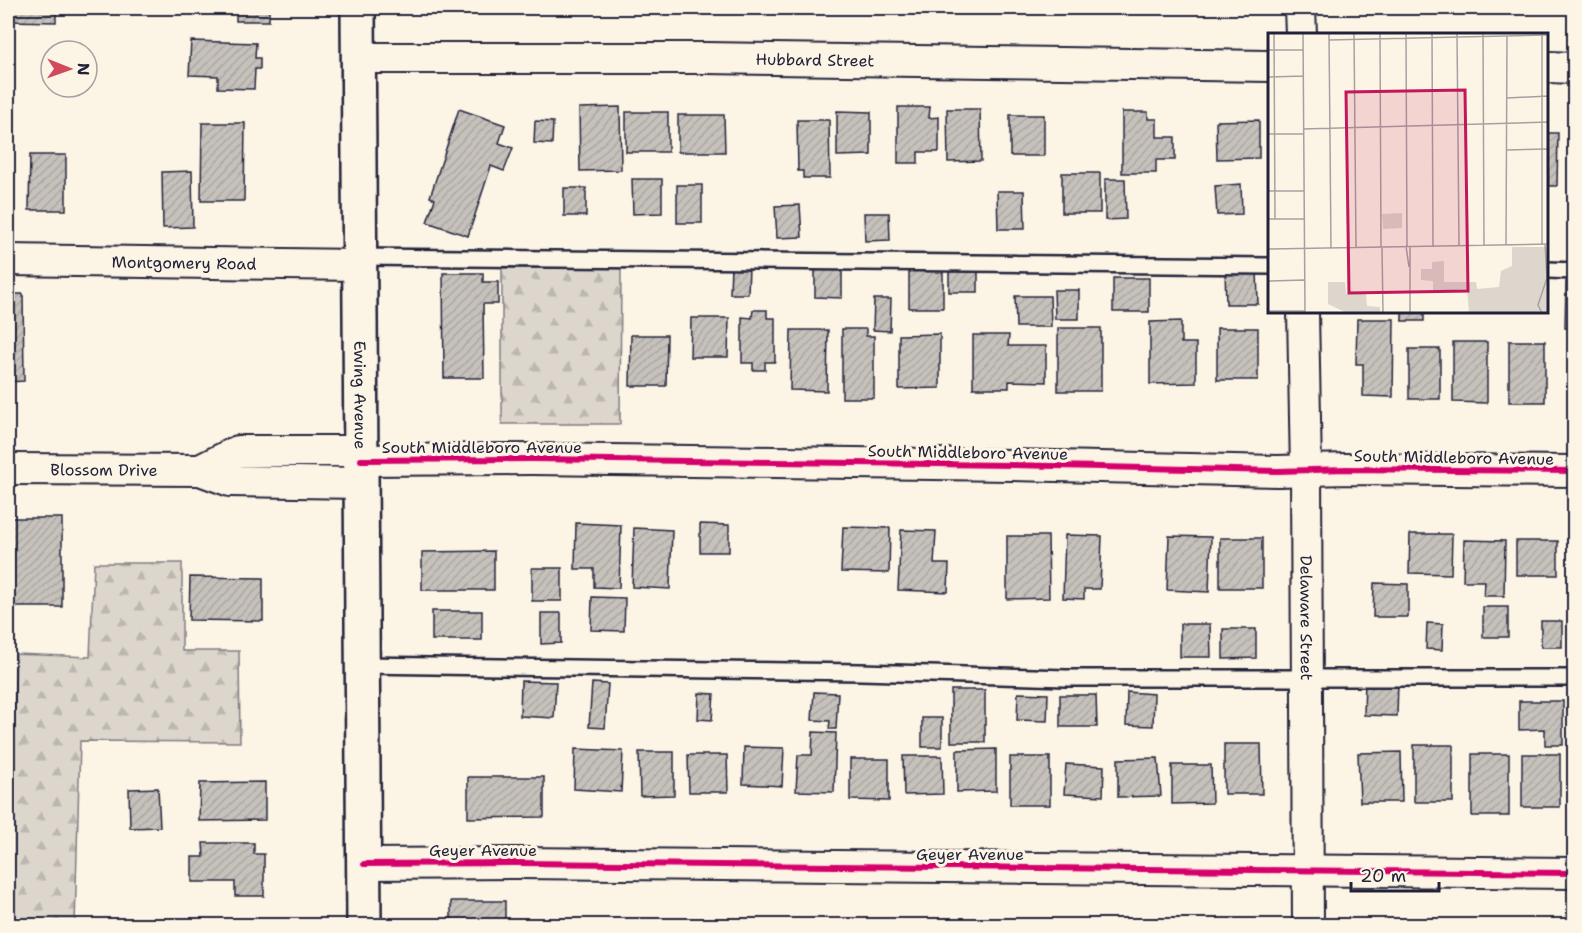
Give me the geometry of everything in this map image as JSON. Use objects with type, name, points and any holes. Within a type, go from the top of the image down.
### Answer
[{"type":"street","name":"Ewing Avenue","points":[[358,8],[364,926]]},
{"type":"street","points":[[1300,8],[1301,33]]},
{"type":"street","name":"Hubbard Street","points":[[359,58],[706,58],[1268,66]]},
{"type":"street","points":[[1549,68],[1575,68]]},
{"type":"street","name":"Montgomery Road","points":[[8,260],[359,261]]},
{"type":"street","name":"Delaware Street","points":[[1303,314],[1308,926]]},
{"type":"street","name":"South Middleboro Avenue","points":[[361,465],[532,459],[1306,471],[1346,469],[1575,471]]},
{"type":"street","name":"Blossom Drive","points":[[8,469],[200,470],[230,481],[361,465]]},
{"type":"street","name":"Geyer Avenue","points":[[364,864],[520,863],[1575,873]]},
{"type":"lane","points":[[359,261],[1268,266]]},
{"type":"lane","points":[[1549,270],[1575,271]]},
{"type":"lane","points":[[363,665],[861,672],[1066,678],[1575,678]]},
{"type":"green space","points":[[502,268],[621,268],[620,424],[502,424]]},
{"type":"green space","points":[[94,563],[182,563],[182,651],[239,651],[240,742],[80,741],[75,925],[8,925],[16,654],[90,657]]},
{"type":"building","points":[[8,8],[56,8],[56,22],[8,21]]},
{"type":"building","points":[[236,8],[269,8],[269,21],[236,21]]},
{"type":"building","points":[[191,41],[256,43],[255,58],[260,58],[260,69],[255,69],[254,89],[218,88],[218,76],[189,75]]},
{"type":"building","points":[[620,107],[621,170],[580,171],[579,108]]},
{"type":"building","points":[[898,107],[930,107],[929,118],[939,117],[939,152],[918,152],[918,163],[898,163]]},
{"type":"building","points":[[459,109],[505,125],[499,143],[513,148],[504,171],[491,166],[468,236],[427,222],[435,199],[430,197]]},
{"type":"building","points":[[947,109],[980,109],[981,161],[948,162]]},
{"type":"building","points":[[837,111],[871,112],[871,155],[837,156]]},
{"type":"building","points":[[626,112],[668,112],[668,152],[626,152]]},
{"type":"building","points":[[1122,112],[1148,112],[1148,119],[1157,119],[1157,137],[1175,137],[1175,160],[1156,160],[1156,173],[1122,173]]},
{"type":"building","points":[[678,115],[724,115],[725,152],[678,152]]},
{"type":"building","points":[[1010,115],[1044,115],[1044,156],[1010,156]]},
{"type":"building","points":[[797,120],[829,120],[830,178],[803,178],[803,171],[798,171]]},
{"type":"building","points":[[1259,120],[1259,158],[1217,159],[1216,121]]},
{"type":"building","points":[[535,121],[553,122],[552,144],[534,143]]},
{"type":"building","points":[[202,123],[245,123],[244,201],[201,201]]},
{"type":"building","points":[[1549,133],[1558,133],[1557,186],[1549,186]]},
{"type":"building","points":[[8,148],[9,148],[8,210]]},
{"type":"building","points":[[30,155],[66,155],[66,210],[29,210]]},
{"type":"building","points":[[192,171],[193,227],[163,228],[162,172]]},
{"type":"building","points":[[1062,173],[1100,173],[1100,213],[1062,213]]},
{"type":"building","points":[[632,179],[662,179],[662,213],[633,214]]},
{"type":"building","points":[[1105,179],[1125,179],[1126,219],[1105,220]]},
{"type":"building","points":[[1241,184],[1242,214],[1217,215],[1215,186]]},
{"type":"building","points":[[677,185],[702,185],[702,223],[677,223]]},
{"type":"building","points":[[564,188],[586,188],[586,216],[564,216]]},
{"type":"building","points":[[997,191],[1024,191],[1025,229],[998,229]]},
{"type":"building","points":[[800,205],[802,237],[777,238],[775,206]]},
{"type":"building","points":[[864,213],[889,213],[890,240],[865,241]]},
{"type":"building","points":[[731,265],[749,266],[748,294],[730,294]]},
{"type":"building","points":[[815,266],[842,266],[842,298],[815,297]]},
{"type":"building","points":[[909,269],[943,269],[943,308],[909,308]]},
{"type":"building","points":[[949,269],[978,269],[978,292],[949,292]]},
{"type":"building","points":[[1225,269],[1257,269],[1258,304],[1226,304]]},
{"type":"building","points":[[443,273],[483,273],[483,282],[498,282],[498,304],[483,304],[484,378],[444,378]]},
{"type":"building","points":[[1113,278],[1149,278],[1149,312],[1113,312]]},
{"type":"building","points":[[1566,282],[1574,282],[1574,328],[1565,328]]},
{"type":"building","points":[[1054,290],[1079,290],[1079,319],[1055,319]]},
{"type":"building","points":[[8,294],[23,294],[24,381],[8,382]]},
{"type":"building","points":[[1015,296],[1050,296],[1051,327],[1016,327]]},
{"type":"building","points":[[874,299],[891,299],[890,331],[873,330]]},
{"type":"building","points":[[753,310],[767,310],[767,318],[775,318],[775,362],[765,362],[765,370],[753,370],[753,363],[742,363],[742,317],[752,318]]},
{"type":"building","points":[[1402,314],[1424,314],[1424,321],[1402,321]]},
{"type":"building","points":[[691,318],[729,318],[728,357],[690,357]]},
{"type":"building","points":[[1357,319],[1394,319],[1393,397],[1363,396],[1363,364],[1356,364]]},
{"type":"building","points":[[1181,321],[1181,343],[1196,343],[1196,383],[1150,384],[1150,322]]},
{"type":"building","points":[[1058,328],[1101,328],[1101,391],[1058,391]]},
{"type":"building","points":[[1217,328],[1258,328],[1258,380],[1217,380]]},
{"type":"building","points":[[842,329],[866,329],[866,336],[874,336],[874,398],[842,398]]},
{"type":"building","points":[[791,330],[828,330],[827,391],[790,390]]},
{"type":"building","points":[[940,334],[940,388],[899,389],[899,335]]},
{"type":"building","points":[[631,335],[667,335],[666,386],[630,386]]},
{"type":"building","points":[[973,335],[1009,335],[1008,346],[1046,346],[1046,382],[1009,381],[1009,388],[973,388]]},
{"type":"building","points":[[1509,341],[1545,341],[1545,402],[1509,402]]},
{"type":"building","points":[[1453,342],[1487,342],[1487,403],[1453,402]]},
{"type":"building","points":[[1409,349],[1440,349],[1440,399],[1409,399]]},
{"type":"building","points":[[8,518],[62,518],[62,607],[8,607]]},
{"type":"building","points":[[576,523],[621,525],[619,588],[594,587],[594,569],[575,569]]},
{"type":"building","points":[[700,524],[729,525],[729,552],[700,552]]},
{"type":"building","points":[[843,527],[890,528],[889,573],[841,572]]},
{"type":"building","points":[[634,528],[672,530],[670,589],[632,587]]},
{"type":"building","points":[[901,530],[936,531],[934,564],[949,564],[948,592],[898,590]]},
{"type":"building","points":[[1410,534],[1452,534],[1451,574],[1409,573]]},
{"type":"building","points":[[1065,535],[1102,536],[1100,589],[1084,589],[1084,599],[1063,598]]},
{"type":"building","points":[[1007,536],[1048,536],[1049,598],[1007,599]]},
{"type":"building","points":[[1169,536],[1211,537],[1209,592],[1167,590]]},
{"type":"building","points":[[1220,538],[1262,538],[1262,588],[1220,588]]},
{"type":"building","points":[[1464,540],[1505,541],[1504,596],[1484,596],[1485,581],[1463,581]]},
{"type":"building","points":[[1516,541],[1558,541],[1558,575],[1516,575]]},
{"type":"building","points":[[1574,545],[1574,591],[1573,591]]},
{"type":"building","points":[[494,551],[494,590],[422,590],[422,552]]},
{"type":"building","points":[[532,568],[562,568],[562,601],[532,601]]},
{"type":"building","points":[[190,577],[263,578],[263,621],[189,620]]},
{"type":"building","points":[[1374,583],[1408,584],[1408,617],[1373,617]]},
{"type":"building","points":[[592,597],[625,598],[624,631],[591,630]]},
{"type":"building","points":[[1483,607],[1508,607],[1508,637],[1483,637]]},
{"type":"building","points":[[432,611],[482,611],[482,640],[432,640]]},
{"type":"building","points":[[541,613],[561,613],[561,643],[541,644]]},
{"type":"building","points":[[1541,621],[1562,621],[1562,647],[1541,647]]},
{"type":"building","points":[[1427,623],[1443,624],[1442,650],[1426,649]]},
{"type":"building","points":[[1180,624],[1210,624],[1211,657],[1180,657]]},
{"type":"building","points":[[1223,629],[1256,629],[1256,658],[1223,659]]},
{"type":"building","points":[[1365,680],[1398,681],[1397,716],[1364,715]]},
{"type":"building","points":[[521,681],[556,682],[554,718],[520,716]]},
{"type":"building","points":[[592,683],[608,684],[605,728],[589,727]]},
{"type":"building","points":[[951,690],[985,690],[985,742],[951,742]]},
{"type":"building","points":[[814,692],[838,693],[836,729],[829,729],[830,721],[812,720]]},
{"type":"building","points":[[1127,692],[1154,694],[1153,726],[1126,725]]},
{"type":"building","points":[[699,693],[714,694],[712,720],[698,719]]},
{"type":"building","points":[[1018,693],[1048,694],[1047,721],[1017,720]]},
{"type":"building","points":[[1060,695],[1096,695],[1097,727],[1060,727]]},
{"type":"building","points":[[1519,701],[1563,701],[1563,745],[1545,745],[1545,729],[1519,730]]},
{"type":"building","points":[[922,718],[942,718],[942,747],[922,747]]},
{"type":"building","points":[[813,732],[836,733],[834,792],[796,791],[798,755],[812,755]]},
{"type":"building","points":[[1224,744],[1261,744],[1262,794],[1224,794]]},
{"type":"building","points":[[1414,745],[1453,745],[1453,802],[1414,802]]},
{"type":"building","points":[[744,747],[784,748],[782,786],[743,784]]},
{"type":"building","points":[[575,749],[623,751],[621,792],[574,789]]},
{"type":"building","points":[[996,749],[996,791],[957,792],[957,750]]},
{"type":"building","points":[[639,752],[674,752],[674,795],[640,796]]},
{"type":"building","points":[[1401,752],[1402,802],[1360,802],[1358,753]]},
{"type":"building","points":[[1472,754],[1509,754],[1509,816],[1472,816]]},
{"type":"building","points":[[1522,754],[1560,754],[1560,807],[1522,807]]},
{"type":"building","points":[[688,755],[727,755],[728,792],[689,792]]},
{"type":"building","points":[[903,756],[942,756],[943,794],[904,795]]},
{"type":"building","points":[[1010,757],[1050,757],[1050,805],[1010,805]]},
{"type":"building","points":[[1158,758],[1161,796],[1118,797],[1118,759]]},
{"type":"building","points":[[850,759],[889,759],[889,801],[850,800]]},
{"type":"building","points":[[1066,764],[1104,766],[1103,796],[1064,794]]},
{"type":"building","points":[[1172,765],[1211,765],[1212,803],[1172,804]]},
{"type":"building","points":[[1574,769],[1574,809],[1572,809]]},
{"type":"building","points":[[468,777],[544,777],[544,817],[468,818]]},
{"type":"building","points":[[265,782],[265,820],[199,821],[200,783]]},
{"type":"building","points":[[158,788],[160,827],[130,828],[129,789]]},
{"type":"building","points":[[203,843],[254,843],[254,854],[264,854],[264,896],[235,896],[235,882],[192,882],[192,857],[204,857]]},
{"type":"building","points":[[451,901],[505,901],[505,925],[451,926]]},
{"type":"cycle path","points":[[361,460],[532,459],[1278,471],[1346,469],[1574,471]]},
{"type":"cycle path","points":[[364,864],[520,863],[1574,873]]}]
